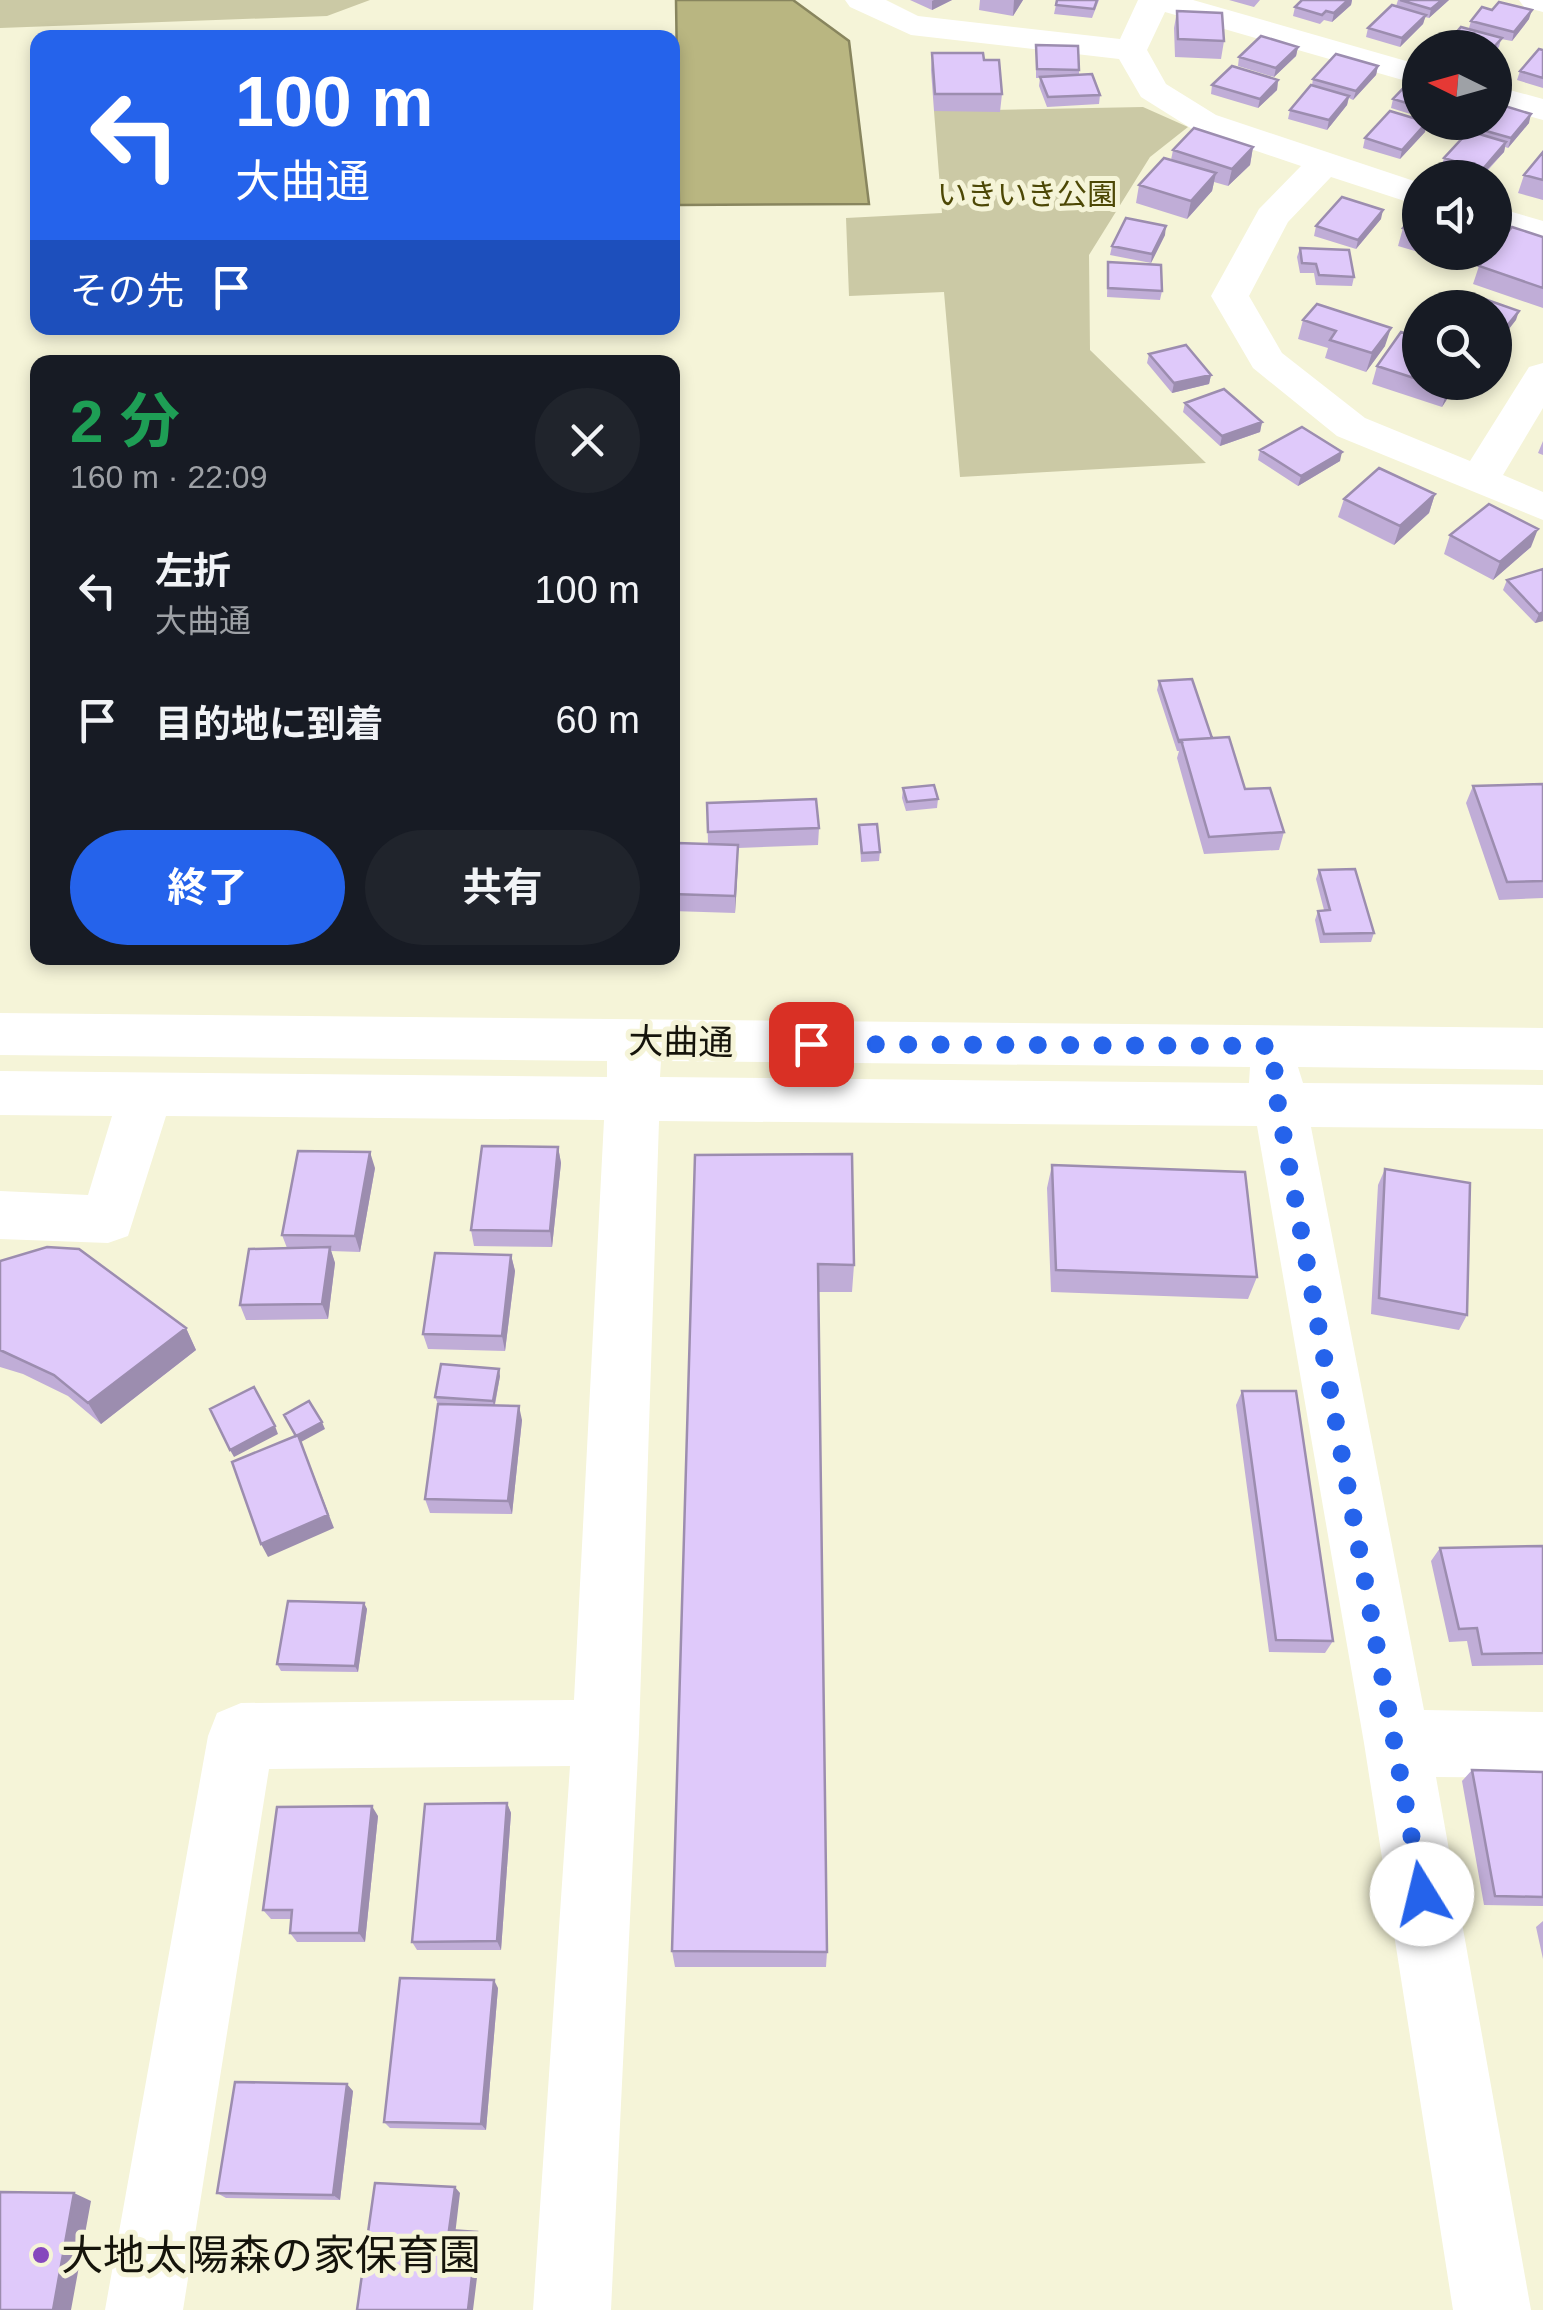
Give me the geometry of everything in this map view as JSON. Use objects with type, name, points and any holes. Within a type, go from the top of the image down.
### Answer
[{"type":"street","points":[[861,0],[911,24],[1132,50]]},
{"type":"street","points":[[1132,50],[1156,0],[1402,70]]},
{"type":"street","points":[[1535,0],[1543,2]]},
{"type":"street","points":[[1132,50],[1153,90],[1204,122],[1402,189]]},
{"type":"street","points":[[1512,101],[1543,110]]},
{"type":"street","points":[[1322,164],[1272,217],[1230,296],[1267,360],[1351,427],[1543,507]]},
{"type":"street","points":[[1512,223],[1543,233]]},
{"type":"street","points":[[1480,478],[1543,375]]},
{"type":"street","name":"大曲通","points":[[0,1034],[634,1069],[1275,1076],[1543,1108]]},
{"type":"street","name":"大曲通","points":[[1275,1076],[1543,1049]]},
{"type":"street","points":[[572,2310],[606,1733],[634,1069]]},
{"type":"street","name":"大曲通","points":[[0,1093],[146,1094],[634,1069]]},
{"type":"street","points":[[1275,1076],[1397,1743],[1492,2310]]},
{"type":"street","points":[[0,1215],[108,1219],[146,1094]]},
{"type":"street","points":[[144,2310],[241,1736],[606,1733]]},
{"type":"street","points":[[1397,1743],[1543,1746]]},
{"type":"green space","points":[[0,0],[370,0],[327,16],[0,28]]},
{"type":"green space","name":"いきいき公園","points":[[1143,107],[1188,127],[1150,157],[1089,255],[1090,350],[1206,463],[960,477],[944,292],[849,296],[846,218],[942,213],[934,111]]},
{"type":"shaded area","points":[[676,0],[793,0],[849,41],[869,204],[680,205],[680,30],[676,30]]},
{"type":"building","points":[[1057,0],[1097,0],[1094,9],[1056,5]]},
{"type":"building","points":[[1302,0],[1348,0],[1334,13],[1326,11],[1322,15],[1295,7]]},
{"type":"building","points":[[1400,0],[1442,0],[1431,9]]},
{"type":"building","points":[[1499,2],[1532,10],[1514,32],[1471,21],[1482,7],[1492,10]]},
{"type":"building","points":[[1392,5],[1426,15],[1410,30],[1402,30],[1402,38],[1368,28]]},
{"type":"building","points":[[1177,11],[1222,13],[1224,41],[1178,39]]},
{"type":"building","points":[[1261,36],[1298,47],[1276,68],[1239,57]]},
{"type":"building","points":[[1036,45],[1078,46],[1079,70],[1037,69]]},
{"type":"building","points":[[1539,49],[1543,50],[1543,78],[1520,71]]},
{"type":"building","points":[[932,53],[983,53],[984,60],[999,60],[1002,94],[935,94]]},
{"type":"building","points":[[1336,54],[1378,66],[1356,91],[1313,79]]},
{"type":"building","points":[[1232,66],[1278,80],[1260,99],[1212,85]]},
{"type":"building","points":[[1092,74],[1100,95],[1048,97],[1040,77]]},
{"type":"building","points":[[1311,85],[1349,96],[1329,120],[1290,110]]},
{"type":"building","points":[[1512,108],[1531,114],[1512,137]]},
{"type":"building","points":[[1390,111],[1402,115],[1402,140],[1411,140],[1402,150],[1365,138]]},
{"type":"building","points":[[1194,128],[1253,147],[1232,169],[1173,150]]},
{"type":"building","points":[[1461,140],[1506,142],[1491,160],[1444,158]]},
{"type":"building","points":[[1543,152],[1543,180],[1524,175]]},
{"type":"building","points":[[1164,158],[1216,173],[1191,201],[1139,185]]},
{"type":"building","points":[[1342,197],[1383,210],[1358,240],[1316,226]]},
{"type":"building","points":[[1126,218],[1166,226],[1152,254],[1112,246]]},
{"type":"building","points":[[1512,227],[1543,237],[1543,288],[1491,270],[1512,270]]},
{"type":"building","points":[[1300,248],[1349,250],[1354,277],[1319,275],[1316,264],[1302,263]]},
{"type":"building","points":[[1108,262],[1161,265],[1162,291],[1108,288]]},
{"type":"building","points":[[1317,304],[1391,328],[1372,353],[1330,340],[1336,331],[1303,320]]},
{"type":"building","points":[[1401,332],[1402,332],[1402,374],[1377,366]]},
{"type":"building","points":[[1186,345],[1211,375],[1174,383],[1149,354]]},
{"type":"building","points":[[1224,389],[1262,422],[1222,436],[1185,403]]},
{"type":"building","points":[[1302,427],[1342,452],[1301,476],[1260,450]]},
{"type":"building","points":[[1379,468],[1435,494],[1400,526],[1344,499]]},
{"type":"building","points":[[1489,504],[1538,529],[1500,562],[1450,535]]},
{"type":"building","points":[[1543,569],[1543,612],[1539,614],[1507,580]]},
{"type":"building","points":[[1192,679],[1212,738],[1179,742],[1159,681]]},
{"type":"building","points":[[1229,737],[1245,789],[1270,788],[1284,832],[1209,837],[1181,740]]},
{"type":"building","points":[[1543,784],[1543,881],[1507,882],[1473,786]]},
{"type":"building","points":[[934,785],[938,799],[907,802],[903,788]]},
{"type":"building","points":[[816,799],[819,828],[708,832],[707,803]]},
{"type":"building","points":[[877,824],[880,852],[862,853],[859,825]]},
{"type":"building","points":[[680,843],[738,845],[735,896],[680,894]]},
{"type":"building","points":[[1355,869],[1374,933],[1324,934],[1318,911],[1330,910],[1319,870]]},
{"type":"building","points":[[482,1146],[558,1147],[550,1231],[471,1230]]},
{"type":"building","points":[[298,1151],[370,1152],[355,1236],[282,1235]]},
{"type":"building","points":[[852,1154],[854,1265],[818,1264],[827,1952],[672,1951],[695,1155]]},
{"type":"building","points":[[1052,1165],[1245,1172],[1257,1277],[1056,1270]]},
{"type":"building","points":[[1385,1169],[1470,1183],[1467,1315],[1379,1298]]},
{"type":"building","points":[[47,1247],[79,1249],[186,1328],[88,1403],[54,1375],[0,1350],[0,1261]]},
{"type":"building","points":[[330,1247],[322,1304],[240,1305],[249,1249]]},
{"type":"building","points":[[435,1253],[511,1255],[502,1336],[423,1334]]},
{"type":"building","points":[[441,1364],[499,1369],[493,1401],[435,1397]]},
{"type":"building","points":[[254,1387],[275,1426],[230,1450],[210,1409]]},
{"type":"building","points":[[1242,1391],[1296,1391],[1333,1641],[1276,1640]]},
{"type":"building","points":[[309,1401],[322,1422],[296,1436],[284,1415]]},
{"type":"building","points":[[438,1404],[519,1406],[508,1501],[425,1499]]},
{"type":"building","points":[[298,1435],[328,1515],[261,1544],[232,1462]]},
{"type":"building","points":[[1543,1546],[1543,1653],[1482,1654],[1477,1628],[1459,1629],[1440,1548]]},
{"type":"building","points":[[288,1601],[364,1603],[355,1666],[277,1664]]},
{"type":"building","points":[[1472,1770],[1543,1772],[1543,1897],[1495,1896]]},
{"type":"building","points":[[507,1803],[497,1941],[412,1942],[425,1804]]},
{"type":"building","points":[[372,1806],[359,1933],[290,1933],[292,1910],[263,1910],[277,1807]]},
{"type":"building","points":[[400,1978],[494,1980],[481,2124],[384,2122]]},
{"type":"building","points":[[235,2082],[347,2084],[333,2195],[217,2193]]},
{"type":"building","points":[[375,2183],[455,2187],[449,2230],[477,2232],[468,2310],[357,2310]]},
{"type":"building","name":"大地太陽森の家保育園","points":[[0,2192],[74,2193],[53,2310],[0,2310]]},
{"type":"place","name":"大地太陽森の家保育園","points":[[41,2255]]},
{"type":"route","points":[[811,1044],[1272,1046],[1278,1105],[1422,1894]]}]
